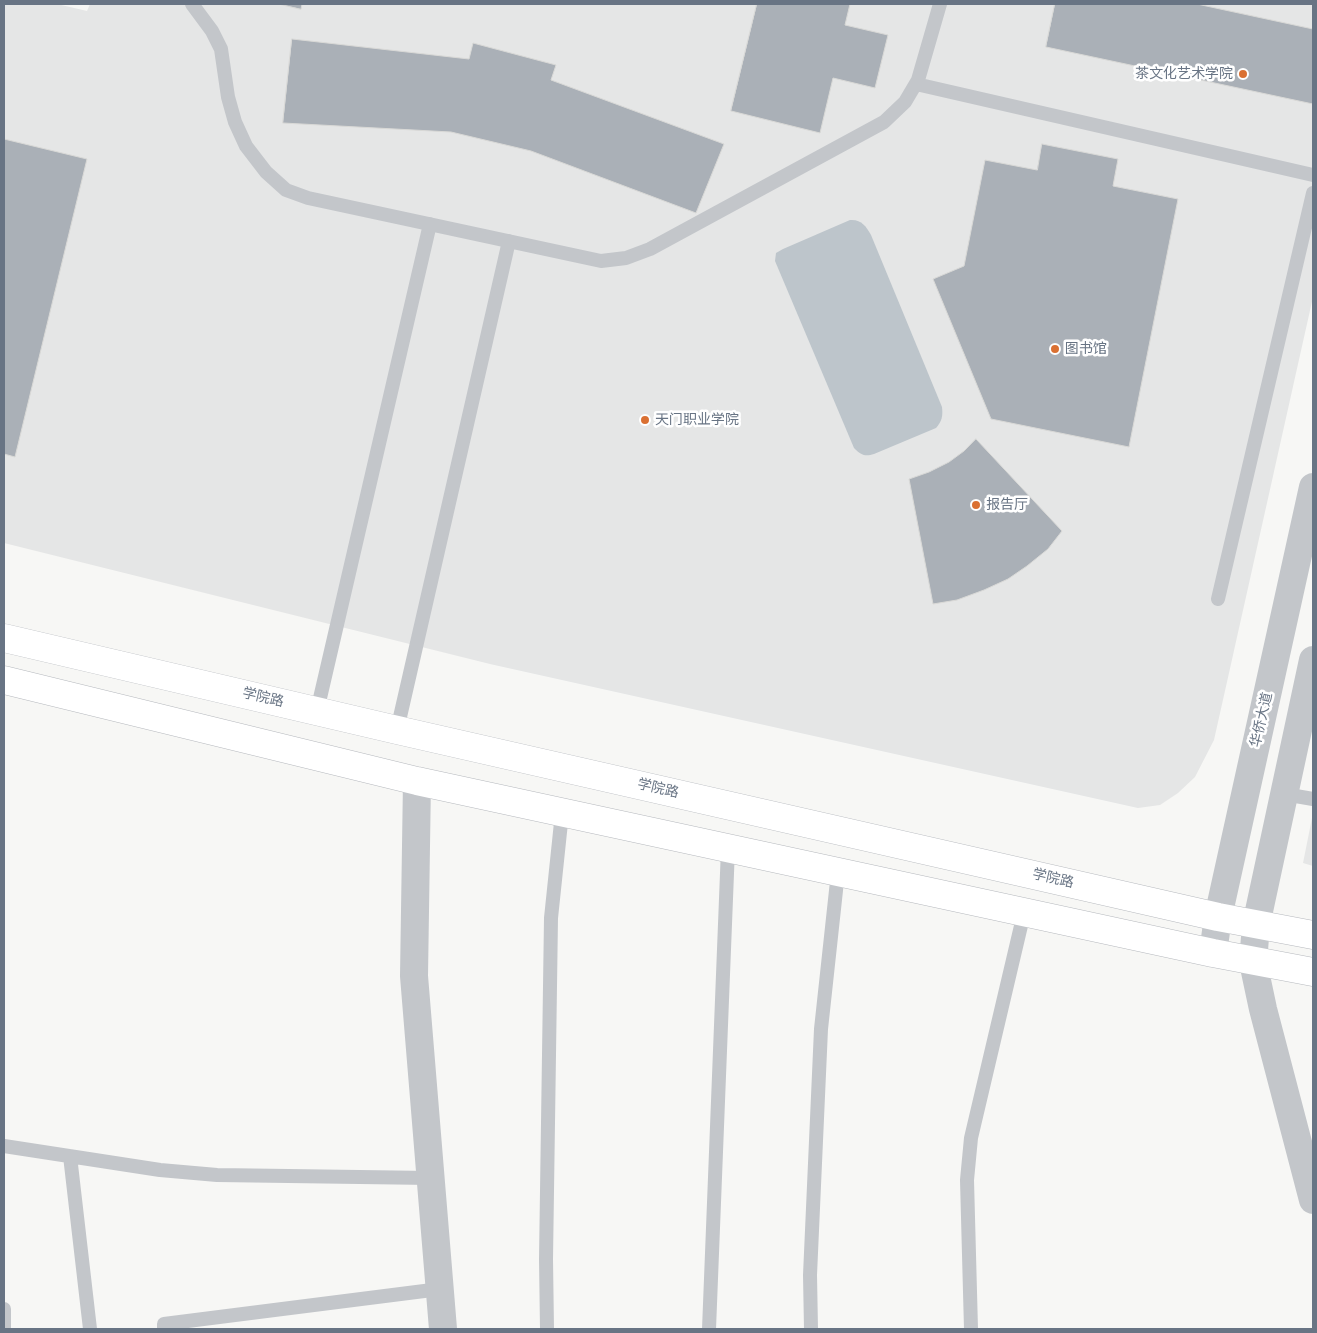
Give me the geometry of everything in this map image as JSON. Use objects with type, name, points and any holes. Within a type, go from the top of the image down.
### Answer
[{"type":"main road","name":"学院路","points":[[4,638],[397,730],[1256,925],[1313,935]]},
{"type":"main road","points":[[4,680],[417,781],[1253,962],[1313,972]]},
{"type":"street","name":"华侨大道","points":[[1212,953],[1218,916],[1313,487]]},
{"type":"street","points":[[1313,660],[1256,925],[1253,962],[1263,1009],[1313,1200]]},
{"type":"street","points":[[417,781],[414,976],[444,1329]]},
{"type":"lane","points":[[192,4],[212,31],[221,49],[228,97],[235,122],[246,146],[266,172],[286,190],[308,198],[601,261],[626,258],[650,249],[884,122],[905,102],[916,84],[940,4]]},
{"type":"lane","points":[[916,84],[1313,175]]},
{"type":"lane","points":[[1218,599],[1313,193]]},
{"type":"lane","points":[[316,711],[430,224]]},
{"type":"lane","points":[[397,730],[509,241]]},
{"type":"lane","points":[[1284,794],[1313,799]]},
{"type":"lane","points":[[548,1329],[546,1258],[551,918],[562,813]]},
{"type":"lane","points":[[709,1329],[728,848]]},
{"type":"lane","points":[[810,1329],[810,1275],[821,1029],[838,872]]},
{"type":"lane","points":[[971,1329],[967,1180],[971,1138],[1024,913]]},
{"type":"lane","points":[[4,1146],[160,1170],[217,1175],[431,1178]]},
{"type":"lane","points":[[70,1156],[90,1329]]},
{"type":"lane","points":[[164,1329],[164,1324],[440,1289]]},
{"type":"lane","points":[[4,1309],[4,1329]]},
{"type":"shaded area","name":"天门职业学院","points":[[4,4],[57,4],[87,11],[90,4],[1313,4],[1313,297],[1214,740],[1195,777],[1178,793],[1160,805],[1138,808],[490,664],[4,543]]},
{"type":"shaded area","points":[[850,220],[863,224],[871,235],[942,407],[941,421],[936,428],[868,455],[861,454],[854,448],[775,261],[776,253],[783,249]]},
{"type":"shaded area","points":[[1313,813],[1313,866],[1303,863]]},
{"type":"building","points":[[279,4],[302,4],[301,9]]},
{"type":"building","points":[[757,4],[850,4],[845,25],[888,35],[875,88],[833,78],[820,133],[731,111]]},
{"type":"building","name":"茶文化艺术学院","points":[[1055,4],[1197,4],[1313,29],[1313,104],[1046,47]]},
{"type":"building","points":[[292,39],[469,59],[473,43],[556,65],[551,80],[724,144],[696,213],[531,151],[451,132],[283,123]]},
{"type":"building","points":[[4,139],[87,159],[15,457],[4,454]]},
{"type":"building","name":"图书馆","points":[[1042,144],[1118,159],[1113,186],[1178,199],[1129,447],[991,419],[933,279],[964,266],[985,160],[1037,170]]},
{"type":"building","name":"报告厅","points":[[976,439],[1062,531],[1048,549],[1008,579],[957,600],[933,604],[909,479],[949,462]]},
{"type":"place","name":"茶文化艺术学院","points":[[1243,74]]},
{"type":"place","name":"图书馆","points":[[1055,349]]},
{"type":"place","name":"天门职业学院","points":[[645,420]]},
{"type":"place","name":"报告厅","points":[[976,505]]}]
